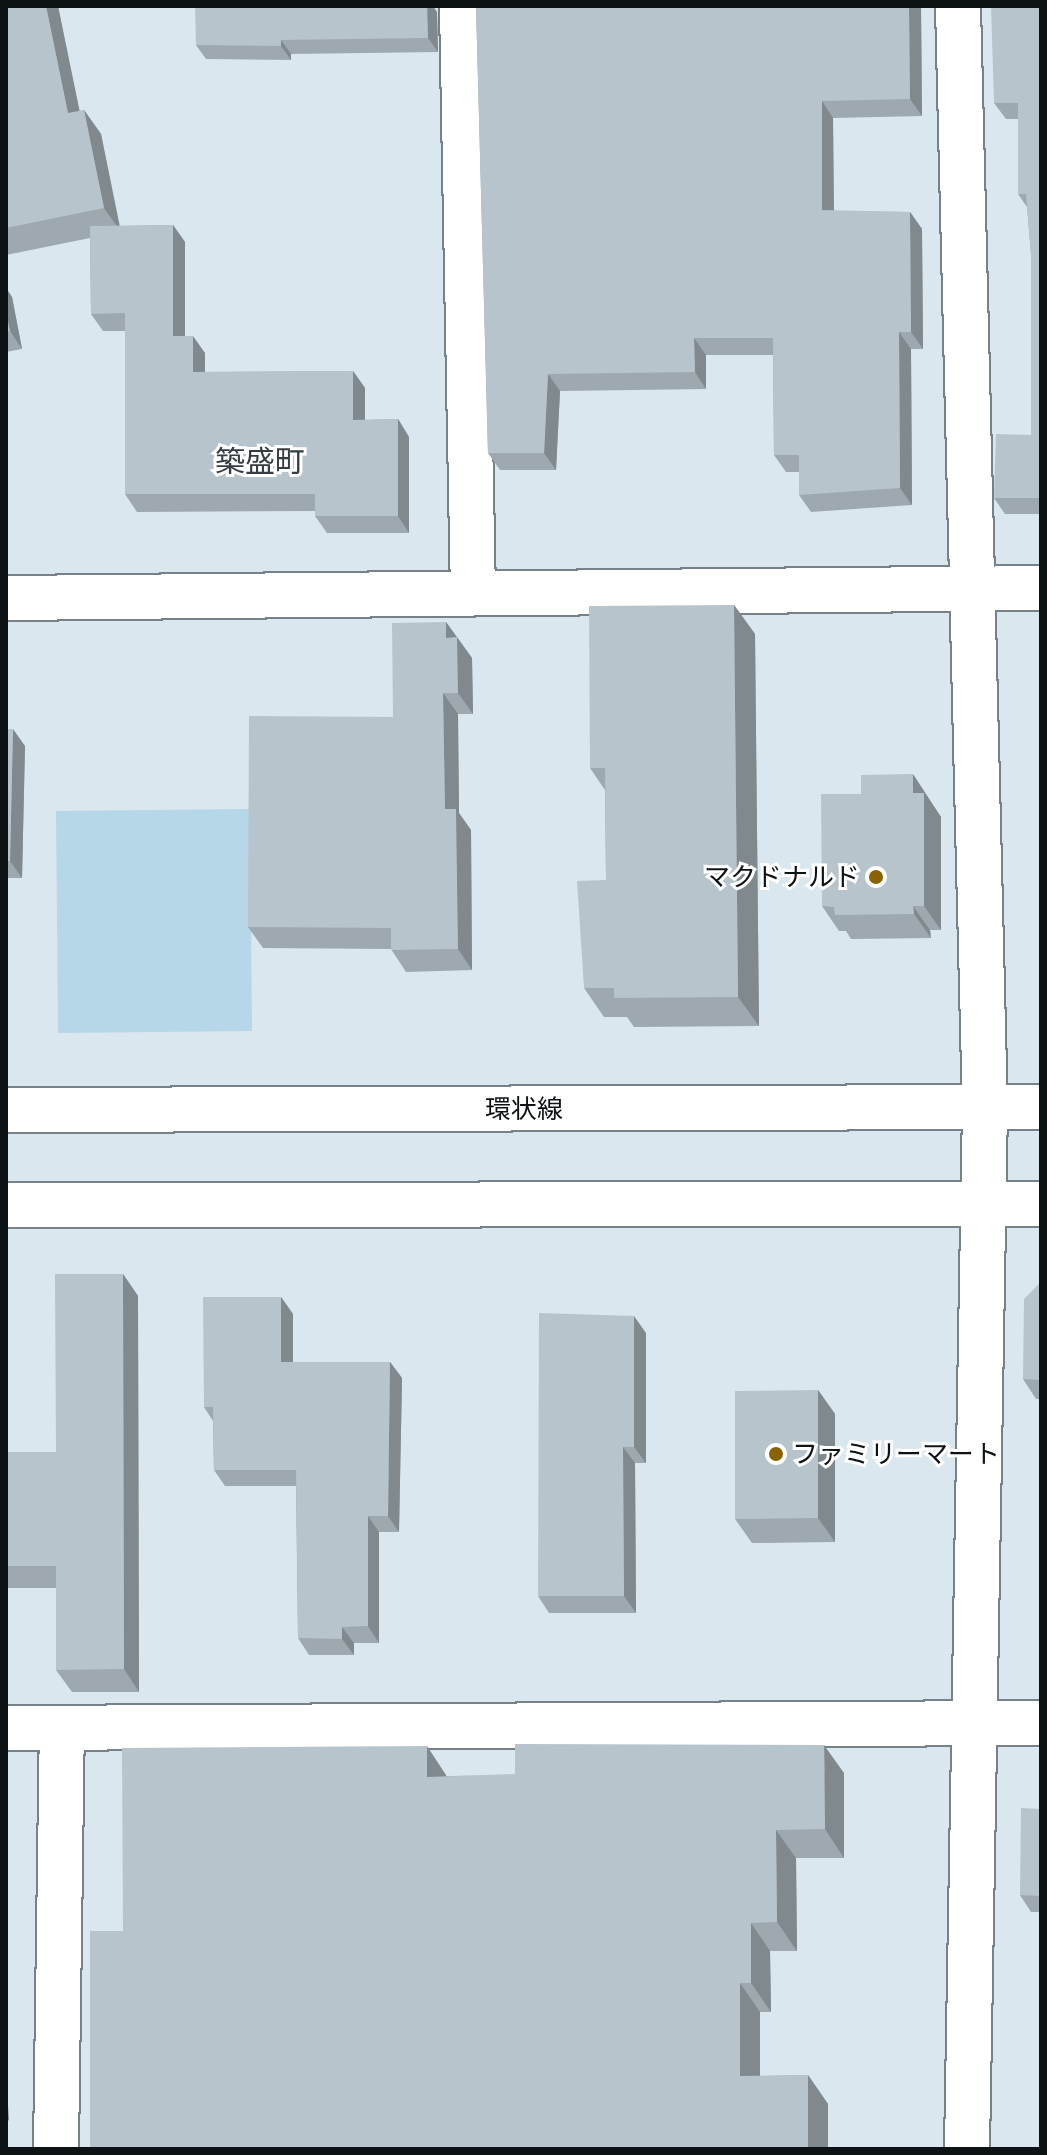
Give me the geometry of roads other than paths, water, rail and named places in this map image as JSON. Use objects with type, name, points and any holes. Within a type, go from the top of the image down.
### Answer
[{"type":"street","points":[[462,6],[473,593]]},
{"type":"street","points":[[958,6],[986,1204],[973,1724],[967,2149]]},
{"type":"street","points":[[6,598],[1041,588]]},
{"type":"street","name":"環状線","points":[[6,1110],[1041,1107]]},
{"type":"street","points":[[6,1205],[1041,1204]]},
{"type":"street","points":[[6,1728],[1041,1723]]},
{"type":"street","points":[[56,2149],[62,1728]]},
{"type":"place","name":"マクドナルド","points":[[876,877]]},
{"type":"place","name":"ファミリーマート","points":[[776,1454]]},
{"type":"district","name":"築盛町","points":[[260,461]]}]
